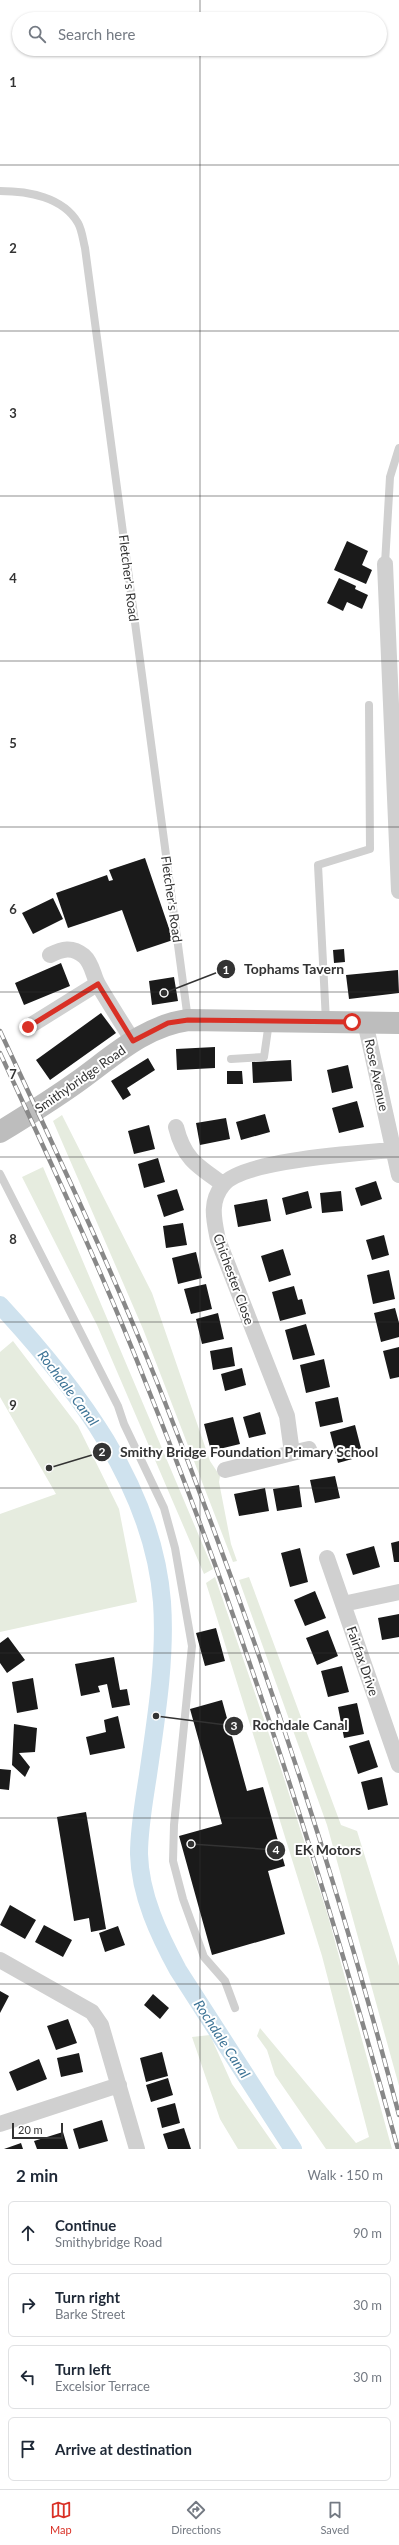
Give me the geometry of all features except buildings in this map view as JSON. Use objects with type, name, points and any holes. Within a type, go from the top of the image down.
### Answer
[{"type":"street","points":[[385,564],[396,760],[399,891]]},
{"type":"street","points":[[50,955],[62,949],[69,949],[84,956],[92,968],[98,984],[133,1041]]},
{"type":"street","points":[[28,1027],[98,984]]},
{"type":"street","name":"Smithybridge Road","points":[[0,1132],[49,1102],[133,1041],[168,1023],[188,1020],[399,1023]]},
{"type":"street","name":"Rose Avenue","points":[[365,1022],[399,1175]]},
{"type":"street","points":[[176,1127],[184,1151],[193,1162],[223,1184],[239,1173],[313,1157],[393,1150]]},
{"type":"street","name":"Chichester Close","points":[[223,1184],[216,1196],[212,1210],[218,1240],[287,1416],[292,1453]]},
{"type":"street","points":[[225,1470],[309,1450]]},
{"type":"street","name":"Fairfax Drive","points":[[327,1558],[396,1746],[399,1765]]},
{"type":"street","points":[[343,1604],[399,1592]]},
{"type":"street","points":[[0,1960],[92,2012],[101,2025],[107,2040],[137,2149]]},
{"type":"street","points":[[0,2124],[119,2085]]},
{"type":"lane","name":"Fletcher's Road","points":[[0,191],[50,198],[66,210],[78,224],[85,248],[188,1020]]},
{"type":"lane","points":[[385,564],[390,477],[399,448]]},
{"type":"lane","points":[[326,1022],[318,865],[370,849],[369,705]]},
{"type":"lane","points":[[231,1059],[264,1056],[269,1021]]},
{"type":"lane","points":[[0,1174],[118,1406],[124,1424],[164,1508],[176,1556],[192,1646],[174,1825],[173,1861],[183,1898],[204,1957],[225,1981],[235,2008]]},
{"type":"shaded area","points":[[62,1115],[152,1293],[210,1461],[220,1476],[219,1482],[231,1544],[237,1561],[233,1562],[143,1329],[53,1121]]},
{"type":"shaded area","points":[[43,1167],[213,1569],[204,1574],[97,1325],[22,1177]]},
{"type":"shaded area","points":[[13,1341],[78,1426],[119,1509],[137,1602],[0,1632],[0,1514],[56,1494],[0,1397],[0,1352]]},
{"type":"shaded area","points":[[215,1577],[282,1772],[328,1916],[392,2149],[326,2149],[275,2075],[267,2050],[257,2036],[260,2028],[356,2143],[369,2137],[322,1956],[206,1583]]},
{"type":"shaded area","points":[[249,1577],[341,1825],[357,1831],[399,1966],[399,2086],[327,1825],[239,1580]]},
{"type":"shaded area","points":[[210,2035],[232,2084],[277,2149],[238,2149],[220,2119],[192,2037]]},
{"type":"waterway","name":"Rochdale Canal","points":[[0,1305],[56,1370],[82,1404],[106,1441],[127,1479],[144,1518],[156,1559],[162,1602],[163,1645],[160,1689],[140,1834],[139,1854],[143,1884],[158,1929],[178,1970],[293,2149]]},
{"type":"railway","points":[[0,1031],[120,1293],[157,1382],[226,1562],[319,1837],[374,2022],[399,2115]]},
{"type":"railway","points":[[0,1053],[113,1302],[184,1480],[252,1669],[314,1860],[398,2149]]},
{"type":"place","name":"Tophams Tavern","points":[[164,993]]},
{"type":"place","name":"Smithy Bridge Foundation Primary School","points":[[49,1468]]},
{"type":"place","name":"Rochdale Canal","points":[[156,1716]]},
{"type":"place","name":"EK Motors","points":[[191,1844]]},
{"type":"route","points":[[28,1027],[98,984],[133,1041],[153,1029],[168,1023],[188,1020],[352,1022]]}]
